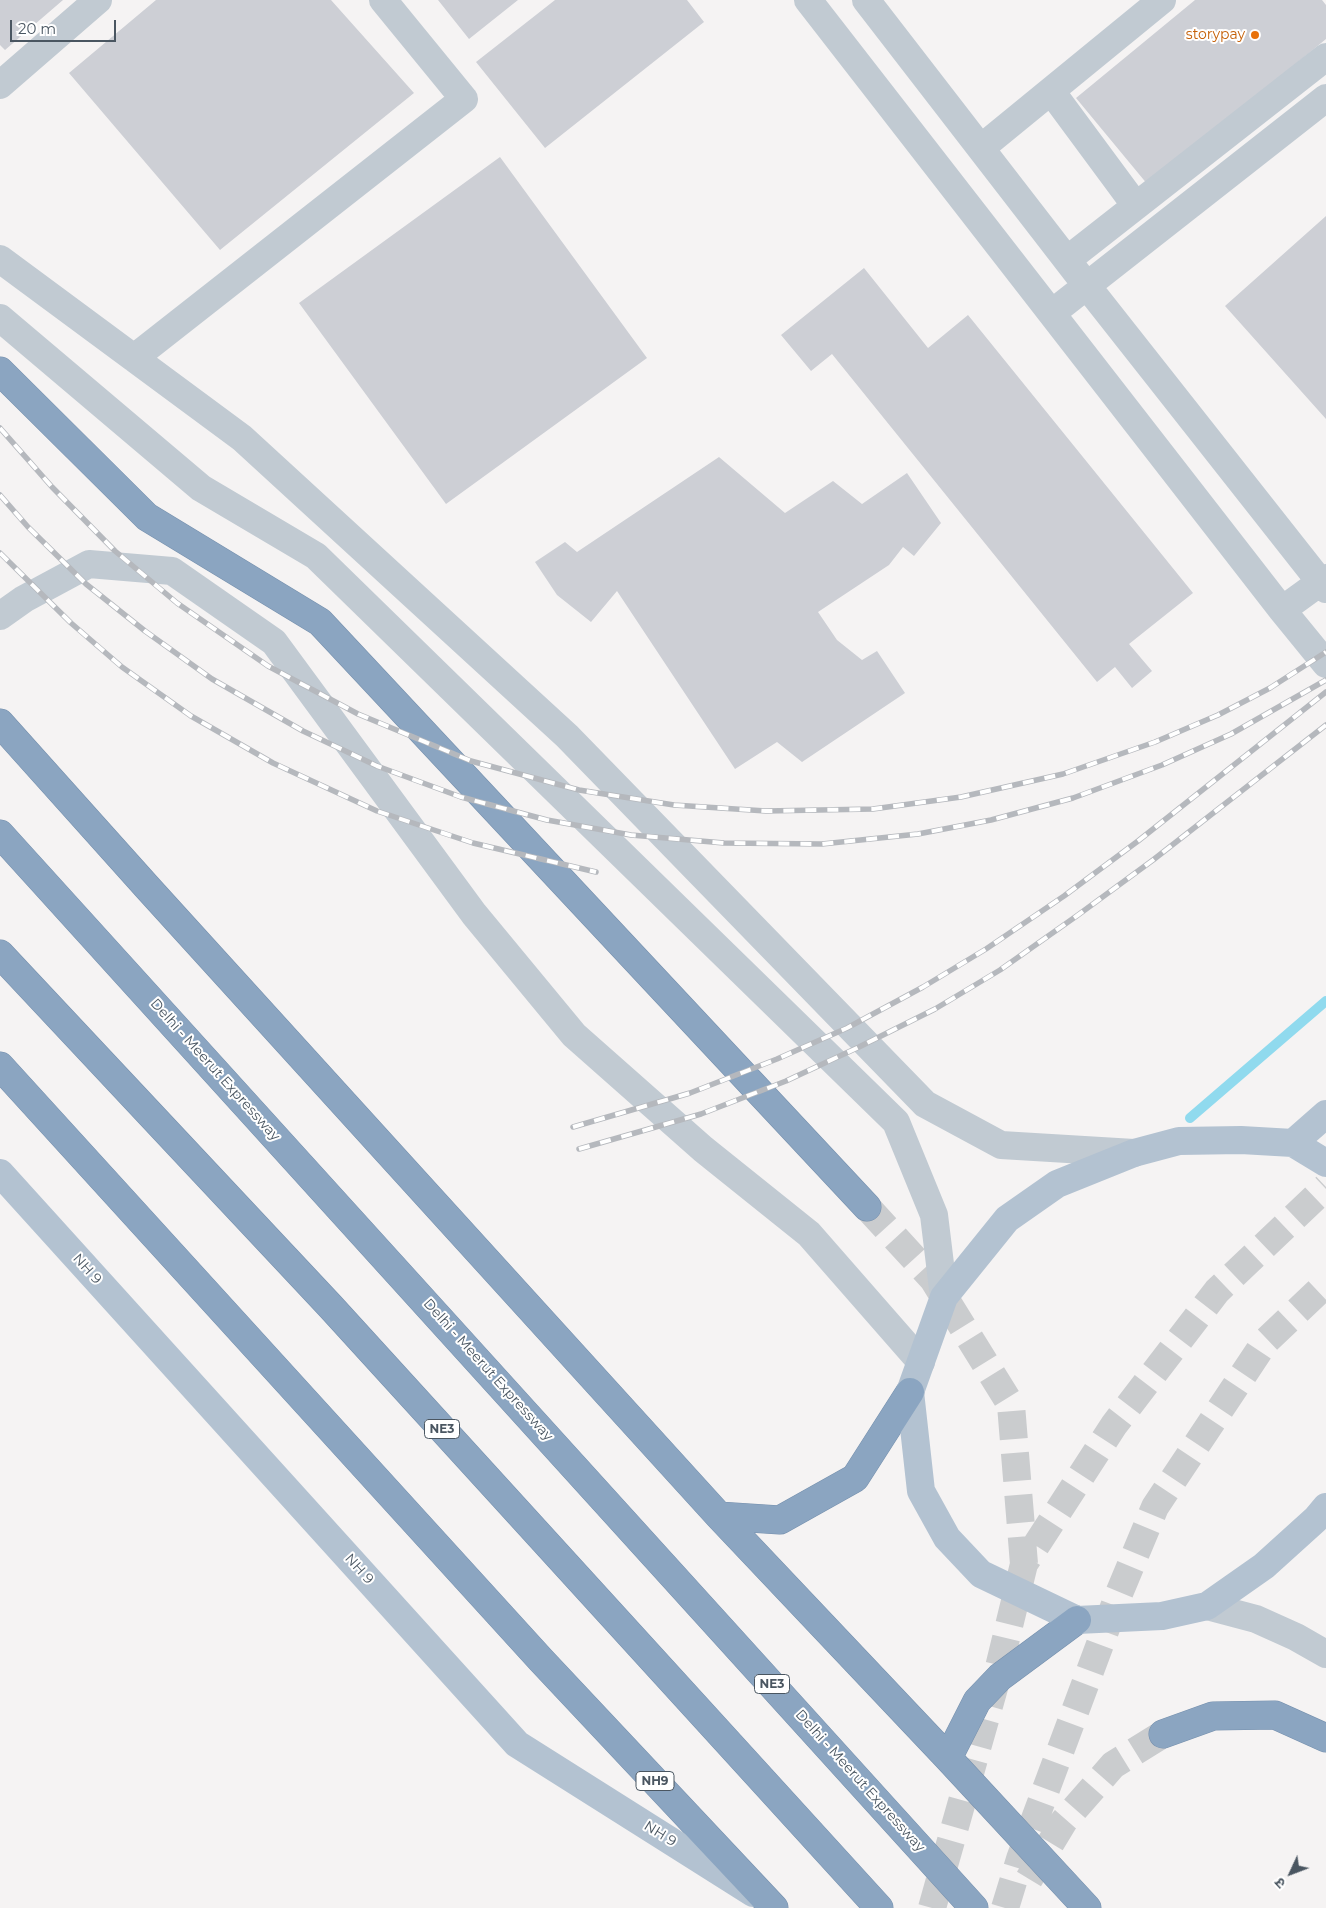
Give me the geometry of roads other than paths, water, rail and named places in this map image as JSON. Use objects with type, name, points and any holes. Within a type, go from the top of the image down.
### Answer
[{"type":"highway","points":[[0,372],[147,517],[320,622],[867,1207]]},
{"type":"highway","points":[[0,723],[719,1516],[1087,1908]]},
{"type":"highway","name":"Delhi - Meerut Expressway","points":[[0,834],[974,1908]]},
{"type":"highway","name":"NE3","points":[[0,954],[331,1307],[879,1908]]},
{"type":"highway","name":"NH9","points":[[0,1066],[541,1660],[772,1905]]},
{"type":"highway","points":[[719,1516],[780,1520],[855,1478],[910,1392]]},
{"type":"highway","points":[[948,1758],[977,1701],[1000,1677],[1077,1620]]},
{"type":"highway","points":[[1163,1734],[1213,1716],[1275,1715],[1326,1738]]},
{"type":"main road","points":[[1292,1142],[1326,1114]]},
{"type":"main road","points":[[1326,1163],[1292,1142],[1241,1140],[1179,1141],[1134,1154],[1057,1184],[1007,1220],[944,1297],[910,1392],[921,1491],[947,1538],[981,1574],[1077,1620],[1162,1616],[1207,1606],[1264,1566],[1326,1508]]},
{"type":"main road","name":"NH 9","points":[[0,1173],[517,1744],[772,1905]]},
{"type":"street","points":[[0,85],[98,0]]},
{"type":"street","points":[[134,358],[464,99],[383,0]]},
{"type":"street","points":[[808,0],[1326,664]]},
{"type":"street","points":[[866,0],[1087,286],[1324,583],[1282,610]]},
{"type":"street","points":[[981,148],[1162,0]]},
{"type":"street","points":[[1067,260],[1326,57]]},
{"type":"street","points":[[1051,91],[1136,206]]},
{"type":"street","points":[[1052,313],[1326,98]]},
{"type":"street","points":[[0,259],[242,438],[567,736],[925,1104],[1001,1145],[1134,1154]]},
{"type":"street","points":[[0,318],[201,488],[316,556],[896,1122],[934,1215],[944,1297]]},
{"type":"street","points":[[0,616],[24,599],[89,564],[172,571],[274,642],[474,914],[574,1035],[703,1149],[809,1234],[921,1362]]},
{"type":"street","points":[[1207,1606],[1256,1619],[1296,1637],[1326,1654]]},
{"type":"waterway","points":[[1190,1118],[1326,1001]]},
{"type":"tunnel","points":[[932,1908],[994,1688],[1024,1564],[1114,1425],[1217,1291],[1326,1187]]},
{"type":"tunnel","points":[[867,1207],[933,1279],[1011,1405],[1024,1564]]},
{"type":"tunnel","points":[[1005,1908],[1020,1859],[1118,1596],[1155,1507],[1265,1342],[1326,1284]]},
{"type":"tunnel","points":[[1029,1879],[1064,1821],[1113,1765],[1163,1734]]},
{"type":"railway","points":[[0,428],[52,487],[115,551],[177,603],[268,666],[358,714],[471,761],[579,790],[674,805],[766,811],[873,809],[961,797],[1063,774],[1155,742],[1218,715],[1270,688],[1326,652]]},
{"type":"railway","points":[[0,495],[28,527],[86,584],[145,631],[212,679],[303,731],[377,766],[461,797],[547,820],[631,835],[724,843],[822,844],[918,834],[991,820],[1073,798],[1162,765],[1231,734],[1326,680]]},
{"type":"railway","points":[[0,553],[71,623],[122,667],[191,716],[273,763],[377,811],[473,843],[596,872]]},
{"type":"railway","points":[[573,1127],[690,1093],[777,1059],[847,1028],[923,987],[986,949],[1064,896],[1138,841],[1326,692]]},
{"type":"railway","points":[[579,1149],[701,1114],[786,1081],[935,1009],[1000,970],[1078,915],[1153,860],[1326,725]]},
{"type":"place","name":"storypay","points":[[1255,35]]}]
